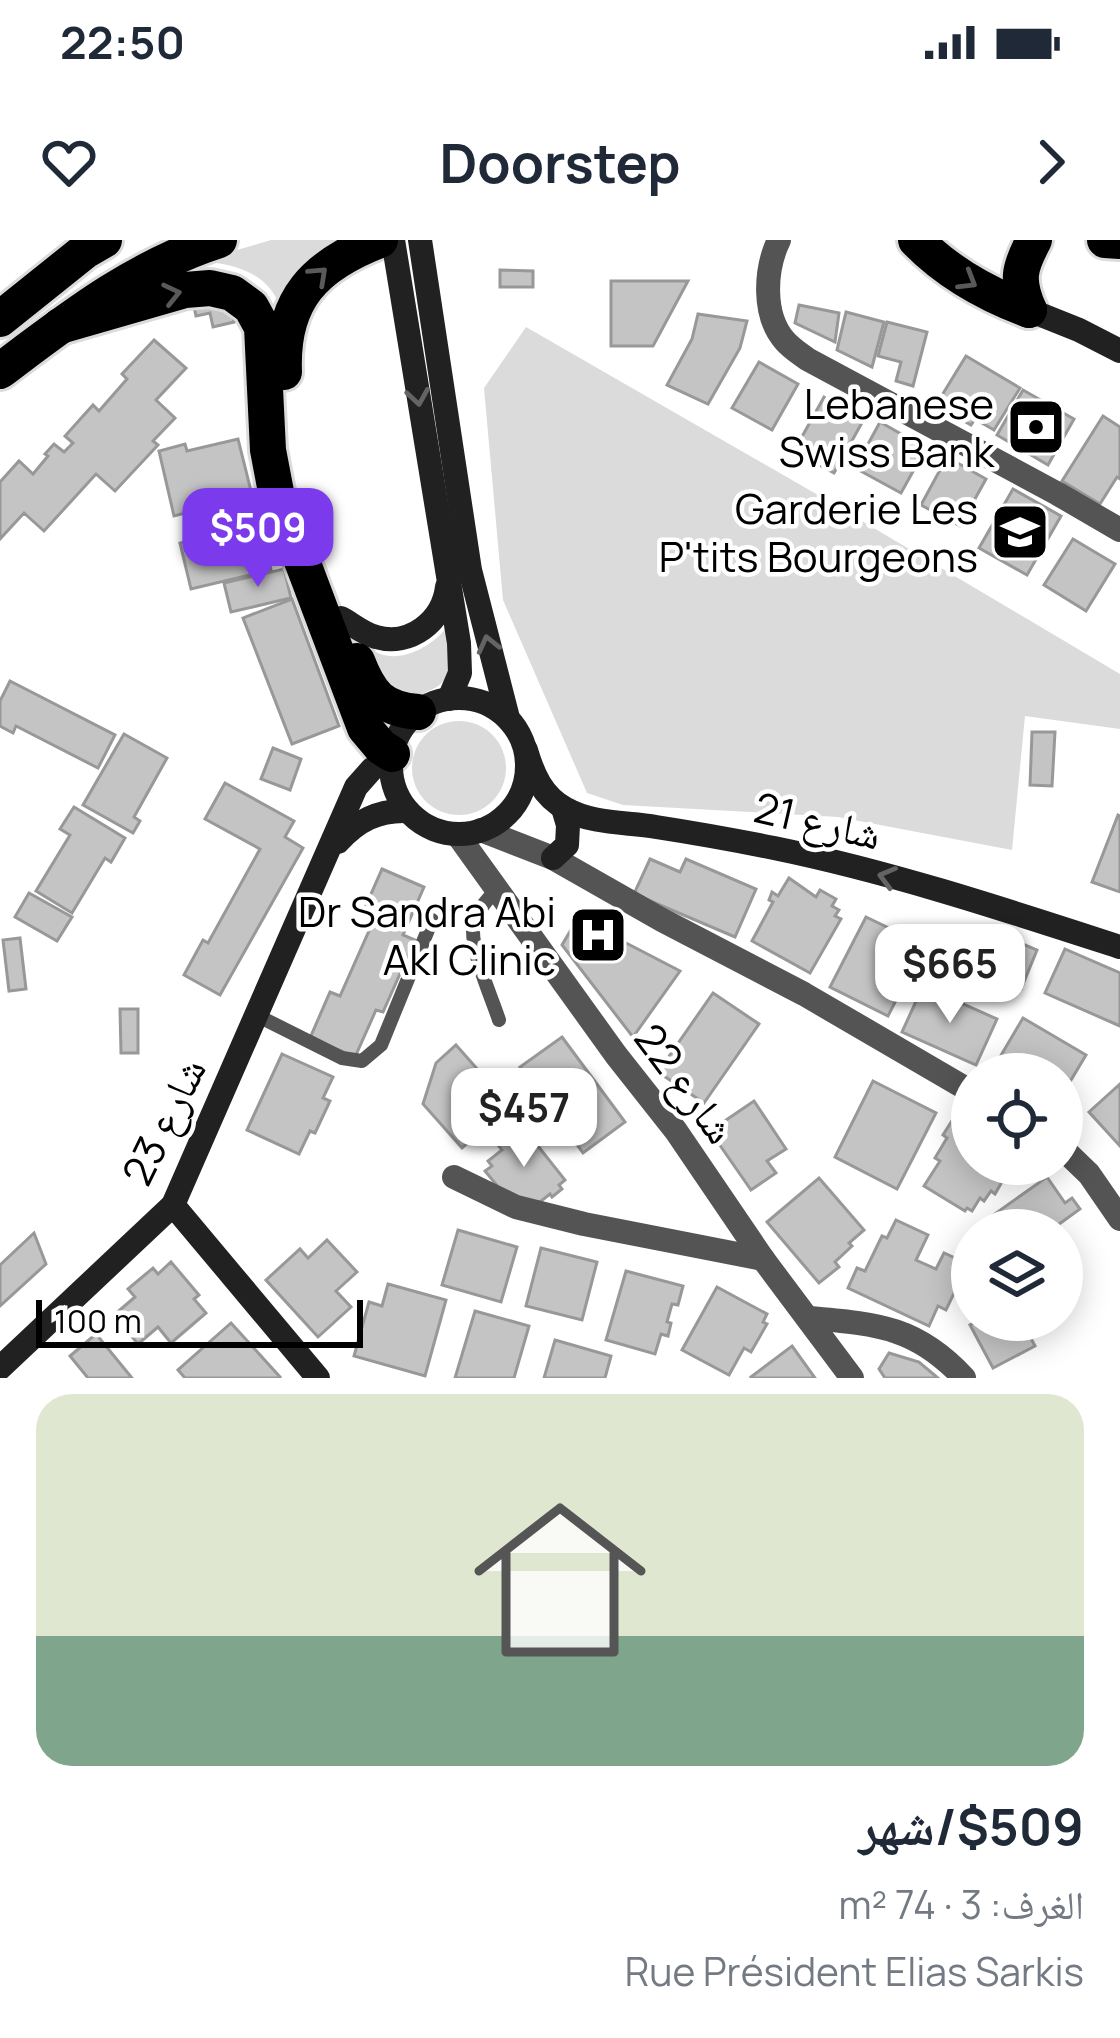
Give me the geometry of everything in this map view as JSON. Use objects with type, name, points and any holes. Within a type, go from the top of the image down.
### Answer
[{"type":"highway","points":[[0,319],[104,240]]},
{"type":"highway","points":[[0,371],[98,297],[156,265],[219,240]]},
{"type":"highway","points":[[380,240],[319,272],[292,310],[283,354],[287,445],[314,570],[365,728],[392,755]]},
{"type":"highway","points":[[916,240],[934,259],[981,290],[1029,310]]},
{"type":"highway","points":[[1029,310],[1019,277],[1034,240]]},
{"type":"highway","points":[[1105,240],[1120,241]]},
{"type":"highway","points":[[59,326],[184,290],[210,288],[232,293],[251,307],[262,327],[268,450],[276,492],[341,618],[370,690],[383,703],[400,710],[434,705]]},
{"type":"main road","points":[[393,240],[458,574],[502,705],[519,732],[538,783],[563,808],[568,825],[567,845],[553,858]]},
{"type":"main road","points":[[421,240],[458,574],[460,673],[434,705],[401,730],[392,755],[392,776],[407,811],[422,823],[439,831],[469,832],[499,821],[514,807],[524,790],[526,750]]},
{"type":"main road","points":[[0,301],[56,275]]},
{"type":"main road","points":[[1029,310],[1120,351]]},
{"type":"main road","points":[[341,618],[373,637],[410,636],[439,614],[458,574]]},
{"type":"main road","points":[[434,705],[465,698],[481,701],[508,718]]},
{"type":"main road","name":"شارع 23","points":[[0,1368],[172,1204],[356,787],[392,755]]},
{"type":"main road","name":"شارع 21","points":[[563,808],[583,817],[780,849],[1120,946]]},
{"type":"main road","points":[[324,857],[365,818],[407,811]]},
{"type":"main road","points":[[172,1204],[318,1378]]},
{"type":"street","points":[[779,240],[769,273],[770,310],[775,328],[788,344],[807,359],[1120,530]]},
{"type":"street","points":[[469,832],[553,858],[951,1079]]},
{"type":"street","name":"شارع 22","points":[[469,832],[497,889],[853,1378]]},
{"type":"street","points":[[1083,1168],[1120,1219]]},
{"type":"street","points":[[454,1177],[516,1207],[763,1259]]},
{"type":"street","points":[[809,1318],[893,1329],[919,1339],[964,1378]]},
{"type":"lane","points":[[497,889],[473,924],[477,953],[500,1020]]},
{"type":"lane","points":[[257,1016],[341,1058],[362,1061],[381,1045],[431,920]]},
{"type":"shaded area","points":[[271,240],[332,240],[300,267],[278,302],[255,276],[199,261]]},
{"type":"shaded area","points":[[526,327],[1120,674],[1120,729],[1025,716],[1012,850],[838,817],[623,805],[587,793],[503,600],[484,388]]},
{"type":"shaded area","points":[[446,628],[447,676],[418,694],[390,684],[366,646],[401,656],[427,645]]},
{"type":"shaded area","points":[[459,721],[492,735],[506,768],[492,801],[459,815],[426,801],[412,768],[426,735]]},
{"type":"building","points":[[500,270],[533,271],[533,287],[500,287]]},
{"type":"building","points":[[611,281],[688,281],[653,346],[611,346]]},
{"type":"building","points":[[214,298],[217,309],[231,306],[234,322],[213,327],[210,313],[196,316],[193,302]]},
{"type":"building","points":[[799,305],[839,313],[835,342],[795,323]]},
{"type":"building","points":[[846,312],[884,322],[872,367],[837,350]]},
{"type":"building","points":[[698,314],[747,321],[740,348],[708,404],[667,385],[692,339]]},
{"type":"building","points":[[887,322],[927,332],[913,386],[896,381],[901,362],[878,356]]},
{"type":"building","points":[[154,340],[186,368],[156,400],[175,418],[153,441],[158,445],[115,491],[96,474],[44,531],[24,513],[0,539],[0,482],[19,461],[33,474],[54,444],[64,452],[73,443],[65,436],[93,405],[99,411],[127,379],[122,374]]},
{"type":"building","points":[[966,356],[1020,388],[994,430],[975,419],[971,425],[936,405]]},
{"type":"building","points":[[759,362],[798,384],[772,430],[732,408]]},
{"type":"building","name":"Lebanese Swiss Bank","points":[[1023,390],[1074,419],[1048,465],[997,435]]},
{"type":"building","points":[[824,397],[864,419],[834,473],[794,451]]},
{"type":"building","points":[[1103,416],[1120,427],[1120,479],[1100,504],[1062,481]]},
{"type":"building","points":[[880,422],[926,448],[901,493],[855,468]]},
{"type":"building","points":[[238,439],[259,523],[200,537],[193,511],[174,516],[159,451],[185,444],[187,451]]},
{"type":"building","points":[[947,457],[986,479],[960,526],[921,505]]},
{"type":"building","name":"Garderie Les P'tits Bourgeons","points":[[1013,489],[1061,516],[1027,575],[979,548]]},
{"type":"building","points":[[260,524],[271,570],[191,589],[180,543]]},
{"type":"building","points":[[1073,539],[1115,564],[1086,611],[1044,585]]},
{"type":"building","points":[[284,569],[291,598],[231,612],[224,583]]},
{"type":"building","points":[[292,599],[339,726],[292,744],[243,618]]},
{"type":"building","points":[[10,681],[115,735],[98,768],[16,726],[13,733],[0,726],[0,701]]},
{"type":"building","points":[[1032,732],[1055,732],[1052,786],[1030,785]]},
{"type":"building","points":[[124,734],[167,758],[134,817],[140,821],[133,833],[83,805]]},
{"type":"building","points":[[273,748],[301,759],[290,790],[261,779]]},
{"type":"building","points":[[225,783],[294,821],[285,837],[303,848],[220,995],[184,975],[203,940],[208,943],[260,849],[205,819]]},
{"type":"building","points":[[74,807],[125,838],[111,862],[105,858],[72,913],[36,891],[70,835],[60,829]]},
{"type":"building","points":[[1120,816],[1120,892],[1092,882]]},
{"type":"building","points":[[650,859],[680,872],[686,859],[756,889],[735,937],[634,894]]},
{"type":"building","points":[[382,869],[424,887],[403,935],[415,940],[383,1012],[376,1010],[355,1057],[310,1038],[330,992],[340,996],[376,915],[364,910]]},
{"type":"building","points":[[789,878],[816,897],[820,890],[836,899],[832,906],[841,919],[810,973],[752,941],[773,902],[769,900],[772,892],[778,896]]},
{"type":"building","points":[[29,893],[72,917],[57,941],[15,917]]},
{"type":"building","points":[[866,917],[924,945],[888,1016],[830,987]]},
{"type":"building","points":[[578,918],[680,971],[633,1037],[562,945]]},
{"type":"building","points":[[949,926],[990,942],[994,932],[1037,950],[1021,989],[937,955]]},
{"type":"building","points":[[20,938],[26,989],[9,991],[3,940]]},
{"type":"building","points":[[1065,949],[1120,973],[1120,1026],[1045,993]]},
{"type":"building","points":[[923,986],[997,1019],[981,1053],[951,1054],[902,1032]]},
{"type":"building","points":[[713,993],[759,1024],[704,1103],[658,1072]]},
{"type":"building","points":[[120,1009],[138,1009],[138,1053],[121,1053]]},
{"type":"building","points":[[1023,1018],[1083,1053],[1002,1053]]},
{"type":"building","points":[[562,1037],[625,1122],[583,1153],[520,1067]]},
{"type":"building","points":[[456,1045],[510,1106],[462,1148],[423,1104],[436,1063]]},
{"type":"building","points":[[282,1054],[333,1077],[323,1098],[330,1101],[299,1154],[247,1130]]},
{"type":"building","points":[[873,1081],[936,1113],[897,1189],[835,1157]]},
{"type":"building","points":[[1120,1084],[1120,1146],[1089,1112]]},
{"type":"building","points":[[754,1101],[786,1149],[767,1161],[776,1173],[751,1190],[710,1131]]},
{"type":"building","points":[[951,1122],[951,1185],[1000,1185],[995,1194],[991,1191],[984,1201],[980,1198],[973,1209],[962,1209],[924,1186],[940,1161],[935,1158],[947,1138],[943,1135]]},
{"type":"building","points":[[522,1126],[565,1180],[559,1185],[562,1189],[535,1206],[509,1200],[485,1171],[492,1166],[488,1161],[502,1150],[498,1145]]},
{"type":"building","points":[[819,1178],[864,1230],[835,1262],[839,1267],[819,1283],[767,1222]]},
{"type":"building","points":[[1036,1185],[1053,1185],[1065,1203],[1072,1198],[1080,1209],[1002,1209]]},
{"type":"building","points":[[896,1220],[928,1235],[916,1260],[936,1269],[944,1253],[951,1256],[951,1300],[946,1310],[938,1306],[929,1326],[848,1288],[857,1268],[865,1271],[882,1236],[887,1238]]},
{"type":"building","points":[[458,1230],[517,1247],[501,1302],[442,1285]]},
{"type":"building","points":[[34,1233],[46,1264],[0,1306],[0,1265]]},
{"type":"building","points":[[327,1240],[357,1272],[336,1291],[351,1307],[318,1337],[266,1280],[300,1249],[308,1258]]},
{"type":"building","points":[[541,1248],[597,1262],[582,1320],[526,1306]]},
{"type":"building","points":[[171,1262],[199,1295],[194,1299],[206,1313],[171,1343],[158,1327],[138,1344],[114,1315],[135,1297],[128,1289],[153,1268],[158,1274]]},
{"type":"building","points":[[626,1271],[683,1286],[678,1305],[672,1304],[668,1336],[661,1334],[655,1354],[606,1340]]},
{"type":"building","points":[[388,1284],[446,1300],[425,1376],[354,1356],[369,1302],[382,1306]]},
{"type":"building","points":[[717,1287],[767,1314],[763,1322],[767,1324],[751,1352],[744,1348],[729,1375],[682,1350]]},
{"type":"building","points":[[475,1311],[529,1326],[514,1378],[455,1378]]},
{"type":"building","points":[[231,1323],[279,1378],[185,1378],[178,1370]]},
{"type":"building","points":[[96,1334],[132,1378],[88,1378],[70,1356]]},
{"type":"building","points":[[555,1340],[611,1356],[605,1378],[544,1378]]},
{"type":"building","points":[[979,1341],[1032,1341],[1035,1346],[993,1368]]},
{"type":"building","points":[[792,1346],[815,1378],[751,1377]]},
{"type":"building","points":[[889,1353],[919,1362],[938,1378],[885,1378],[879,1369]]},
{"type":"place","name":"Lebanese Swiss Bank","points":[[1036,427]]},
{"type":"place","name":"Garderie Les P'tits Bourgeons","points":[[1020,532]]},
{"type":"place","name":"Dr Sandra Abi Akl Clinic","points":[[598,935]]}]
